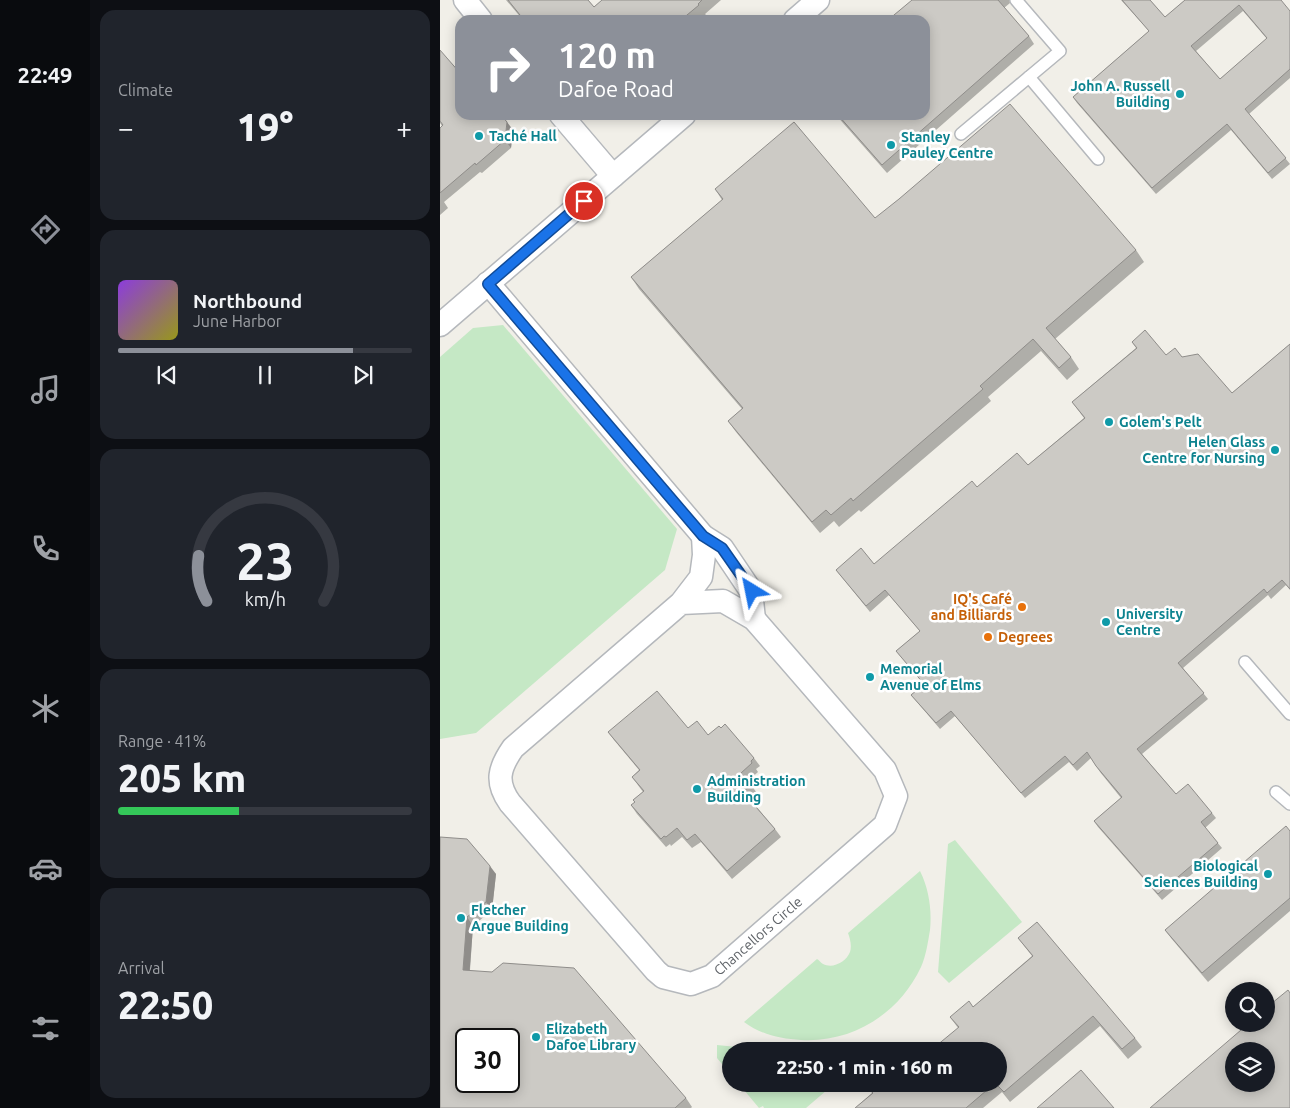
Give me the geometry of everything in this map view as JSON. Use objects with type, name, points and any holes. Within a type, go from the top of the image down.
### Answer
[{"type":"street","points":[[465,0],[477,15]]},
{"type":"street","points":[[800,15],[818,0]]},
{"type":"street","points":[[566,120],[613,176]]},
{"type":"street","points":[[440,325],[678,120]]},
{"type":"street","points":[[488,284],[703,536],[722,548],[752,591],[754,619]]},
{"type":"street","name":"Chancellors Circle","points":[[681,603],[723,600],[754,619],[885,770],[896,796],[885,825],[712,976],[691,984],[663,977],[656,970],[505,797],[499,776],[506,758],[514,748],[681,603],[701,577],[704,555],[703,536]]},
{"type":"lane","points":[[961,134],[1060,50],[1016,0]]},
{"type":"lane","points":[[1029,77],[1098,159]]},
{"type":"lane","points":[[1245,662],[1290,714]]},
{"type":"lane","points":[[1276,792],[1290,804]]},
{"type":"green space","points":[[503,325],[677,529],[665,570],[476,733],[440,739],[440,357],[473,328]]},
{"type":"green space","points":[[955,840],[1022,922],[949,983],[938,972],[948,844]]},
{"type":"green space","points":[[920,871],[928,892],[931,915],[926,954],[912,984],[887,1012],[856,1031],[820,1040],[778,1037],[757,1030],[744,1022],[817,959],[823,964],[831,966],[839,964],[846,959],[851,947],[848,933]]},
{"type":"green space","points":[[717,1045],[722,1046],[722,1064],[717,1058]]},
{"type":"green space","points":[[746,1092],[825,1092],[806,1108],[764,1108],[763,1106],[759,1108]]},
{"type":"building","points":[[508,0],[588,0],[594,7],[602,0],[702,0],[687,15],[520,15]]},
{"type":"building","points":[[912,0],[998,0],[1029,36],[882,165],[842,120],[930,120],[930,15],[894,15]]},
{"type":"building","name":"John A. Russell Building","points":[[1122,0],[1150,0],[1165,17],[1185,0],[1281,0],[1290,11],[1290,69],[1245,109],[1286,158],[1268,173],[1227,124],[1152,188],[1073,97],[1149,31]],"holes":[[[1239,5],[1267,38],[1220,79],[1191,46]]]},
{"type":"building","name":"Taché Hall","points":[[440,50],[455,67],[455,120],[505,120],[507,122],[505,140],[440,193],[440,128],[443,125],[440,121]]},
{"type":"building","points":[[1010,104],[1136,250],[1046,328],[1071,357],[1059,368],[1033,339],[980,386],[983,389],[853,501],[851,498],[831,515],[826,510],[812,522],[728,421],[743,408],[631,277],[723,199],[715,189],[794,122],[875,218]]},
{"type":"building","points":[[1145,330],[1166,355],[1175,348],[1182,357],[1198,354],[1232,393],[1290,344],[1290,589],[1282,580],[1267,593],[1264,589],[1178,663],[1204,693],[1137,749],[1176,794],[1188,784],[1212,813],[1201,822],[1218,843],[1158,894],[1094,821],[1122,797],[1087,752],[1073,765],[1065,756],[1021,793],[951,711],[936,723],[911,695],[924,684],[896,651],[920,631],[885,590],[866,606],[836,570],[861,548],[874,564],[972,481],[977,487],[1017,453],[1028,465],[1085,418],[1072,402],[1137,348],[1132,342]]},
{"type":"building","name":"Administration Building","points":[[657,691],[688,728],[697,721],[708,735],[719,726],[721,728],[725,724],[754,758],[751,761],[752,763],[741,773],[751,785],[743,792],[775,829],[727,871],[695,834],[687,840],[677,828],[661,839],[631,805],[635,802],[633,800],[644,791],[632,777],[640,770],[608,732]]},
{"type":"building","name":"Biological Sciences Building","points":[[1286,826],[1290,831],[1290,898],[1202,973],[1165,930]]},
{"type":"building","name":"Elizabeth Dafoe Library","points":[[440,837],[467,839],[490,866],[486,902],[467,917],[463,970],[492,972],[503,963],[574,968],[686,1098],[675,1108],[440,1108]]},
{"type":"building","points":[[1037,922],[1135,1038],[1122,1049],[1093,1016],[1007,1089],[1007,1042],[941,1042],[959,1027],[950,1017],[969,1001],[973,1007],[1033,956],[1018,938]]},
{"type":"building","points":[[1288,990],[1290,993],[1290,1108],[1150,1108],[1225,1044],[1225,1092],[1275,1092],[1275,1042],[1227,1042],[1239,1032],[1275,1032],[1275,1001]]},
{"type":"building","points":[[1081,1070],[1114,1108],[1037,1108]]},
{"type":"building","points":[[985,1092],[966,1108],[855,1108],[873,1093]]},
{"type":"place","name":"John A. Russell Building","points":[[1180,94]]},
{"type":"place","name":"Taché Hall","points":[[479,136]]},
{"type":"place","name":"Stanley Pauley Centre","points":[[891,145]]},
{"type":"place","name":"Golem's Pelt","points":[[1109,422]]},
{"type":"place","name":"Helen Glass Centre for Nursing","points":[[1275,450]]},
{"type":"place","name":"IQ's Café and Billiards","points":[[1022,607]]},
{"type":"place","name":"University Centre","points":[[1106,622]]},
{"type":"place","name":"Degrees","points":[[988,637]]},
{"type":"place","name":"Memorial Avenue of Elms","points":[[870,677]]},
{"type":"place","name":"Administration Building","points":[[697,789]]},
{"type":"place","name":"Biological Sciences Building","points":[[1268,874]]},
{"type":"place","name":"Fletcher Argue Building","points":[[461,918]]},
{"type":"place","name":"Elizabeth Dafoe Library","points":[[536,1037]]},
{"type":"route","points":[[584,201],[488,284],[703,536],[722,548],[752,591]]}]
